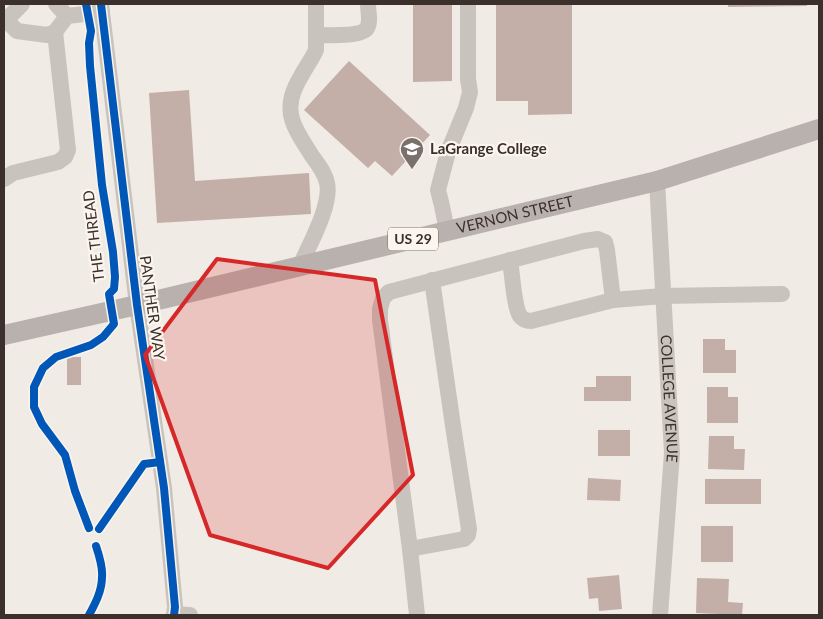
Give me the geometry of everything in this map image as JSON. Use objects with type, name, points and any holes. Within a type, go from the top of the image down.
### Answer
[{"type":"main road","name":"VERNON STREET","points":[[4,335],[657,181],[819,129]]},
{"type":"street","points":[[22,4],[5,19],[17,31],[47,35],[55,32],[67,16],[101,8]]},
{"type":"street","points":[[56,4],[67,16]]},
{"type":"street","points":[[300,266],[324,211],[328,193],[324,173],[302,140],[292,120],[290,105],[294,90],[316,50],[316,4]]},
{"type":"street","points":[[316,35],[357,34],[365,31],[369,26],[368,4]]},
{"type":"street","points":[[447,231],[438,190],[448,152],[466,108],[470,92],[468,79],[468,4]]},
{"type":"street","name":"PANTHER WAY","points":[[101,8],[137,305],[164,488],[175,607],[179,615]]},
{"type":"street","points":[[4,178],[13,173],[58,162],[65,157],[68,150],[55,32]]},
{"type":"street","name":"COLLEGE AVENUE","points":[[657,181],[672,453],[660,615]]},
{"type":"street","points":[[417,615],[380,320],[383,298],[389,292],[432,280],[598,239],[605,242],[607,250],[613,300]]},
{"type":"street","points":[[510,260],[517,306],[521,318],[526,321],[613,300],[663,296],[782,294]]},
{"type":"street","points":[[410,550],[464,539],[470,529],[432,280]]},
{"type":"highlighted area","points":[[217,259],[375,280],[413,475],[328,568],[210,535],[145,355]]},
{"type":"building","points":[[413,4],[452,4],[452,81],[413,82]]},
{"type":"building","points":[[496,4],[572,4],[572,114],[528,115],[528,101],[496,101]]},
{"type":"building","points":[[728,4],[807,4],[807,6],[728,7]]},
{"type":"building","points":[[349,61],[430,135],[392,176],[375,161],[368,168],[304,110]]},
{"type":"building","points":[[189,90],[195,181],[309,173],[311,214],[157,223],[149,93]]},
{"type":"building","points":[[703,339],[725,339],[725,350],[736,350],[736,373],[703,373]]},
{"type":"building","points":[[67,357],[81,357],[81,385],[67,385]]},
{"type":"building","points":[[596,376],[631,376],[631,401],[584,401],[584,387],[596,387]]},
{"type":"building","points":[[707,387],[728,387],[728,397],[738,397],[738,423],[707,423]]},
{"type":"building","points":[[598,430],[630,430],[630,456],[598,456]]},
{"type":"building","points":[[709,436],[734,436],[734,449],[745,449],[744,470],[708,469]]},
{"type":"building","points":[[588,478],[621,480],[620,501],[587,500]]},
{"type":"building","points":[[705,479],[761,479],[761,504],[705,504]]},
{"type":"building","points":[[701,526],[733,526],[733,562],[701,562]]},
{"type":"building","points":[[619,575],[622,609],[599,611],[598,598],[589,599],[587,578]]},
{"type":"building","points":[[697,578],[729,579],[728,602],[743,603],[742,615],[696,613]]},
{"type":"cycle path","name":"THE THREAD","points":[[86,4],[91,31],[89,43],[90,66],[102,185],[113,252],[114,289],[109,294],[114,324],[103,337],[91,345],[56,357],[43,368],[34,387],[34,407],[42,424],[65,455],[75,491],[89,528]]},
{"type":"cycle path","points":[[101,4],[137,305],[164,488],[175,607],[174,615]]},
{"type":"cycle path","points":[[99,529],[144,464],[160,462]]},
{"type":"cycle path","points":[[89,615],[98,597],[102,582],[101,565],[96,546]]},
{"type":"place","name":"LaGrange College","points":[[412,170]]}]
